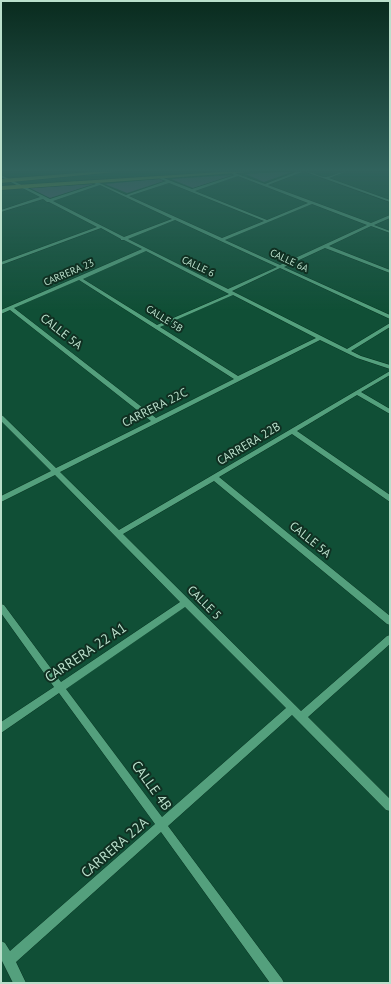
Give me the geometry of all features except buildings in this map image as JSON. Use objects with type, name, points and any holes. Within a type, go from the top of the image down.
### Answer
[{"type":"street","name":"CALLE 6","points":[[82,218],[319,338],[375,363],[390,368]]},
{"type":"street","points":[[263,218],[268,220]]},
{"type":"street","points":[[221,240],[273,218]]},
{"type":"street","points":[[352,218],[390,232]]},
{"type":"street","points":[[157,327],[280,267],[386,218]]},
{"type":"street","points":[[123,239],[174,219]]},
{"type":"street","name":"CALLE 6A","points":[[174,219],[390,317]]},
{"type":"street","points":[[1,264],[100,227]]},
{"type":"street","points":[[325,246],[390,272]]},
{"type":"street","name":"CARRERA 23","points":[[1,312],[145,250]]},
{"type":"street","name":"CALLE 5B","points":[[80,278],[237,378]]},
{"type":"street","name":"CALLE 5A","points":[[11,308],[154,420]]},
{"type":"street","points":[[347,351],[390,325]]},
{"type":"street","name":"CARRERA 22C","points":[[1,499],[154,420],[319,338]]},
{"type":"street","name":"CARRERA 22B","points":[[118,534],[215,478],[390,373]]},
{"type":"street","points":[[358,393],[390,412]]},
{"type":"street","name":"CALLE 5","points":[[1,417],[390,806]]},
{"type":"street","points":[[292,431],[390,499]]},
{"type":"street","name":"CALLE 5A","points":[[215,478],[390,621]]},
{"type":"street","name":"CARRERA 22 A1","points":[[1,728],[186,602]]},
{"type":"street","name":"CALLE 4B","points":[[1,607],[278,983]]},
{"type":"street","points":[[301,717],[390,638]]},
{"type":"street","name":"CARRERA 22A","points":[[8,961],[292,709]]},
{"type":"street","points":[[1,947],[20,983]]}]
